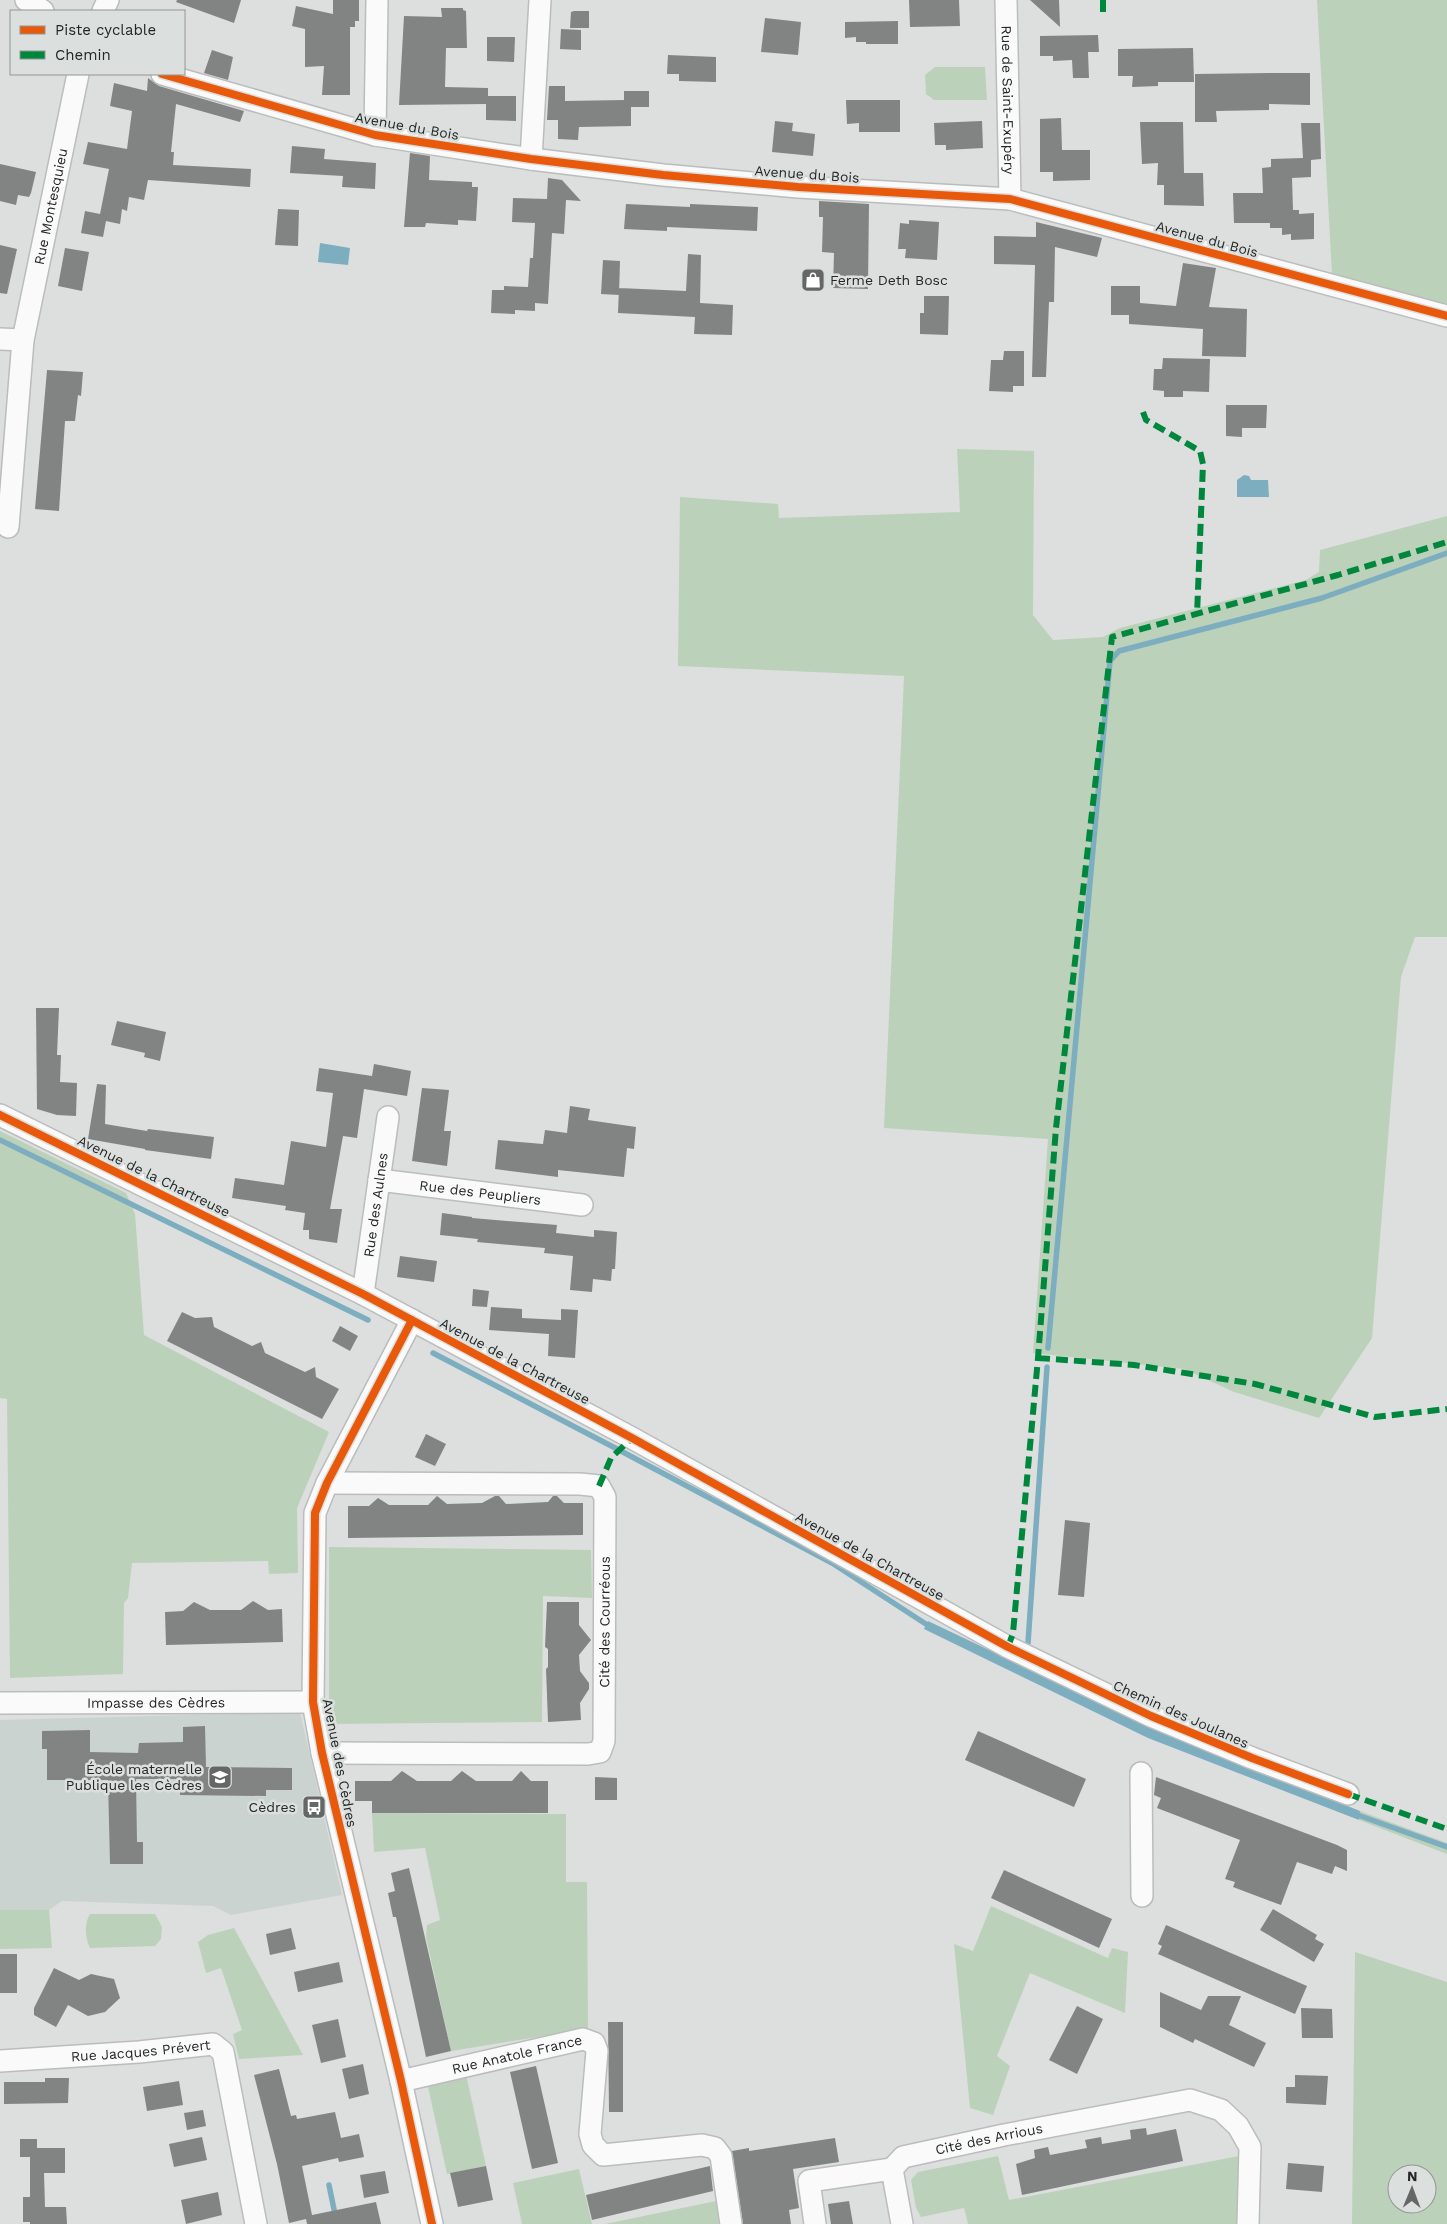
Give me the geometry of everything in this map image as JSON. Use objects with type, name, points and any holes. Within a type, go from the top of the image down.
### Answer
[{"type":"street","points":[[26,0],[41,10]]},
{"type":"street","points":[[375,135],[377,0]]},
{"type":"street","points":[[531,159],[540,0]]},
{"type":"street","name":"Rue de Saint-Exupéry","points":[[1006,0],[1010,199]]},
{"type":"street","name":"Rue Montesquieu","points":[[8,527],[23,340],[78,75]]},
{"type":"street","name":"Avenue du Bois","points":[[165,75],[375,135],[531,159],[663,175],[798,187],[1010,199],[1447,316]]},
{"type":"street","points":[[0,339],[23,340]]},
{"type":"street","name":"Avenue de la Chartreuse","points":[[0,1114],[364,1294],[632,1438],[1008,1647]]},
{"type":"street","name":"Rue des Aulnes","points":[[364,1294],[388,1117]]},
{"type":"street","name":"Rue des Peupliers","points":[[379,1180],[582,1205]]},
{"type":"street","name":"Avenue des Cèdres","points":[[412,1320],[327,1483],[314,1513],[316,1583],[313,1702],[322,1753],[401,2081],[432,2224]]},
{"type":"street","name":"Cité des Courréous","points":[[322,1753],[588,1754],[600,1752],[604,1741],[605,1497],[598,1486],[580,1484],[327,1483]]},
{"type":"street","name":"Chemin des Joulanes","points":[[1008,1647],[1151,1716],[1252,1758],[1348,1794]]},
{"type":"street","name":"Impasse des Cèdres","points":[[0,1702],[313,1702]]},
{"type":"street","points":[[1141,1773],[1142,1896]]},
{"type":"street","name":"Rue Anatole France","points":[[401,2081],[583,2039],[594,2043],[597,2051],[590,2134],[593,2146],[603,2156],[702,2145],[715,2148],[721,2156],[731,2224]]},
{"type":"street","name":"Rue Jacques Prévert","points":[[0,2061],[140,2052],[213,2044],[222,2052],[256,2224]]},
{"type":"street","name":"Cité des Arrious","points":[[892,2169],[903,2157],[1190,2100],[1221,2110],[1238,2126],[1250,2147],[1248,2224]]},
{"type":"street","points":[[815,2224],[808,2181],[892,2169],[902,2224]]},
{"type":"shaded area","points":[[300,1712],[342,1895],[231,1915],[213,1906],[62,1901],[49,1910],[0,1910],[0,1720]]},
{"type":"green space","points":[[1317,0],[1447,0],[1447,304],[1332,274]]},
{"type":"green space","points":[[935,67],[985,67],[987,100],[934,100],[926,94],[925,75]]},
{"type":"green space","points":[[957,449],[1034,451],[1033,615],[1053,640],[1103,637],[1120,628],[1306,580],[1319,572],[1320,550],[1447,516],[1447,937],[1415,937],[1401,977],[1372,1338],[1319,1418],[1234,1392],[1184,1369],[1033,1353],[1048,1139],[884,1128],[904,676],[678,666],[680,497],[778,504],[779,518],[960,512]]},
{"type":"green space","points":[[0,1131],[126,1193],[135,1214],[144,1335],[329,1432],[297,1508],[298,1573],[269,1574],[268,1561],[132,1563],[128,1598],[124,1603],[123,1674],[10,1678],[7,1399],[0,1398]]},
{"type":"green space","points":[[329,1547],[591,1550],[592,1598],[543,1596],[542,1722],[329,1724]]},
{"type":"green space","points":[[1360,1811],[1447,1843],[1447,1854],[1359,1820]]},
{"type":"green space","points":[[372,1813],[566,1814],[566,1882],[587,1882],[588,2029],[451,2051],[426,1937],[427,1925],[440,1920],[425,1848],[374,1852]]},
{"type":"green space","points":[[991,1906],[1108,1958],[1112,1948],[1128,1952],[1125,2013],[1030,1973],[997,2056],[1010,2066],[993,2115],[970,2108],[954,1944],[973,1951]]},
{"type":"green space","points":[[0,1910],[49,1910],[52,1948],[0,1949]]},
{"type":"green space","points":[[90,1914],[155,1914],[162,1927],[161,1939],[155,1946],[90,1948],[86,1931]]},
{"type":"green space","points":[[234,1928],[303,2055],[239,2059],[233,2034],[242,2030],[221,1968],[206,1973],[198,1942],[208,1935]]},
{"type":"green space","points":[[1355,1952],[1447,1982],[1447,2224],[1352,2224]]},
{"type":"green space","points":[[466,2074],[486,2166],[447,2174],[427,2082]]},
{"type":"green space","points":[[998,2156],[1009,2200],[1239,2156],[1237,2224],[968,2224],[964,2208],[921,2217],[916,2208],[911,2180],[918,2172]]},
{"type":"green space","points":[[579,2169],[592,2224],[522,2224],[513,2183]]},
{"type":"green space","points":[[716,2201],[719,2224],[605,2224]]},
{"type":"water","points":[[320,243],[350,248],[348,265],[318,262]]},
{"type":"water","points":[[1244,475],[1249,476],[1251,480],[1268,480],[1269,497],[1237,497],[1237,480]]},
{"type":"water","points":[[928,1621],[1158,1730],[1360,1811],[1359,1820],[1148,1738],[924,1629]]},
{"type":"building","points":[[177,0],[241,0],[234,23],[176,2]]},
{"type":"building","points":[[333,0],[359,0],[359,21],[355,21],[355,27],[350,27],[350,95],[322,95],[324,66],[305,67],[305,29],[292,26],[296,6],[333,14]]},
{"type":"building","points":[[909,0],[959,0],[960,26],[910,27]]},
{"type":"building","points":[[1030,0],[1059,0],[1060,27]]},
{"type":"building","points":[[441,8],[463,8],[466,11],[467,48],[446,48],[445,87],[488,88],[488,96],[516,96],[516,121],[486,120],[486,104],[399,105],[404,16],[442,17]]},
{"type":"building","points":[[589,11],[589,28],[570,28],[571,12]]},
{"type":"building","points":[[765,18],[801,22],[798,55],[761,52]]},
{"type":"building","points":[[898,21],[898,44],[866,44],[866,42],[856,42],[856,37],[845,38],[845,22]]},
{"type":"building","points":[[561,29],[581,30],[581,50],[560,49]]},
{"type":"building","points":[[1098,35],[1099,52],[1088,52],[1089,78],[1073,78],[1072,60],[1053,61],[1053,56],[1040,56],[1040,36]]},
{"type":"building","points":[[487,37],[515,37],[514,62],[487,61]]},
{"type":"building","points":[[1193,48],[1194,82],[1158,82],[1158,86],[1132,87],[1133,76],[1118,76],[1118,49]]},
{"type":"building","points":[[212,50],[233,57],[228,80],[204,73]]},
{"type":"building","points":[[668,55],[716,57],[716,82],[679,81],[679,74],[667,74]]},
{"type":"building","points":[[1310,73],[1310,105],[1269,104],[1269,110],[1216,111],[1217,122],[1195,122],[1195,74]]},
{"type":"building","points":[[148,78],[159,86],[244,111],[240,122],[176,104],[171,152],[174,152],[173,165],[251,169],[250,187],[148,180],[144,200],[129,197],[127,211],[122,209],[120,224],[106,221],[103,237],[81,233],[85,211],[100,214],[109,169],[83,164],[88,142],[127,149],[132,111],[110,106],[114,83],[147,91]]},
{"type":"building","points":[[549,86],[565,86],[565,101],[624,100],[624,91],[649,91],[649,107],[631,107],[631,126],[579,127],[578,140],[558,139],[558,120],[547,120]]},
{"type":"building","points":[[846,100],[900,100],[900,132],[859,132],[859,123],[847,124]]},
{"type":"building","points":[[1061,118],[1062,150],[1090,150],[1090,180],[1053,181],[1053,172],[1040,172],[1040,119]]},
{"type":"building","points":[[775,121],[793,123],[792,131],[815,134],[813,156],[772,152]]},
{"type":"building","points":[[982,121],[983,148],[946,150],[946,145],[935,145],[934,123]]},
{"type":"building","points":[[1140,122],[1183,122],[1184,173],[1203,173],[1204,206],[1164,205],[1164,185],[1157,185],[1158,163],[1142,164]]},
{"type":"building","points":[[1301,123],[1320,123],[1321,159],[1311,160],[1311,177],[1292,178],[1293,210],[1299,210],[1299,214],[1314,213],[1314,239],[1291,240],[1291,234],[1282,235],[1282,228],[1270,228],[1270,223],[1234,223],[1233,193],[1263,193],[1262,168],[1271,167],[1271,159],[1303,158]]},
{"type":"building","points":[[292,146],[325,149],[324,159],[376,163],[375,189],[342,187],[343,176],[290,173]]},
{"type":"building","points":[[410,153],[430,156],[429,180],[472,182],[472,187],[478,187],[476,221],[458,220],[458,225],[426,223],[425,227],[404,227]]},
{"type":"building","points":[[0,164],[36,172],[29,197],[18,195],[16,205],[0,201]]},
{"type":"building","points":[[548,178],[562,180],[581,201],[566,200],[564,234],[552,233],[548,304],[535,303],[535,311],[515,310],[515,314],[491,313],[492,290],[504,290],[504,286],[528,287],[530,258],[533,258],[535,223],[512,222],[513,198],[547,199]]},
{"type":"building","points":[[819,201],[869,204],[868,289],[833,288],[834,253],[822,252],[823,217],[819,217]]},
{"type":"building","points":[[626,204],[690,207],[690,204],[758,207],[757,231],[667,227],[667,231],[624,229]]},
{"type":"building","points":[[278,209],[299,210],[298,246],[275,245]]},
{"type":"building","points":[[909,220],[939,222],[937,260],[905,258],[906,249],[898,249],[900,223],[909,224]]},
{"type":"building","points":[[1036,222],[1102,238],[1097,257],[1055,247],[1054,302],[1049,302],[1046,377],[1032,377],[1035,265],[994,264],[994,236],[1036,237]]},
{"type":"building","points":[[0,245],[17,249],[7,294],[0,293]]},
{"type":"building","points":[[65,248],[89,252],[82,291],[58,286]]},
{"type":"building","points":[[688,254],[701,255],[700,303],[733,305],[732,335],[694,334],[695,317],[618,313],[619,288],[686,291]]},
{"type":"building","points":[[603,260],[620,261],[619,295],[601,294]]},
{"type":"building","points":[[1183,263],[1216,268],[1209,307],[1247,309],[1246,357],[1202,356],[1203,329],[1129,324],[1129,315],[1111,315],[1111,286],[1140,286],[1140,303],[1176,306]]},
{"type":"building","points":[[924,296],[949,296],[948,335],[920,334],[920,313],[924,313]]},
{"type":"building","points":[[1004,351],[1024,351],[1024,386],[1013,386],[1013,392],[989,391],[991,360],[1003,360]]},
{"type":"building","points":[[1163,358],[1210,359],[1209,392],[1183,391],[1183,397],[1164,397],[1164,391],[1153,390],[1154,369],[1162,369]]},
{"type":"building","points":[[47,370],[83,372],[81,396],[78,395],[75,421],[65,421],[59,511],[35,509]]},
{"type":"building","points":[[1226,405],[1267,405],[1266,428],[1242,428],[1242,437],[1226,436]]},
{"type":"building","points":[[36,1008],[59,1008],[57,1055],[61,1055],[60,1082],[77,1083],[76,1116],[57,1115],[37,1109]]},
{"type":"building","points":[[117,1021],[166,1032],[160,1061],[144,1057],[145,1053],[111,1045]]},
{"type":"building","points":[[374,1064],[411,1071],[407,1096],[364,1089],[357,1138],[343,1136],[330,1209],[342,1209],[337,1243],[309,1239],[309,1230],[303,1230],[305,1213],[285,1210],[286,1206],[232,1198],[235,1178],[284,1185],[291,1141],[326,1147],[333,1093],[316,1091],[319,1068],[372,1076]]},
{"type":"building","points":[[97,1084],[106,1085],[105,1124],[147,1131],[148,1129],[214,1137],[211,1159],[145,1150],[88,1139]]},
{"type":"building","points":[[422,1088],[449,1090],[444,1131],[451,1131],[447,1166],[412,1161]]},
{"type":"building","points":[[570,1106],[590,1109],[588,1120],[636,1127],[634,1149],[627,1148],[624,1177],[558,1170],[558,1177],[495,1169],[498,1140],[543,1144],[545,1130],[567,1133]]},
{"type":"building","points":[[442,1213],[472,1218],[557,1225],[556,1233],[594,1237],[594,1230],[617,1232],[615,1269],[612,1269],[611,1281],[593,1279],[592,1292],[570,1290],[573,1256],[544,1253],[545,1248],[477,1242],[478,1239],[440,1235]]},
{"type":"building","points":[[400,1256],[437,1261],[434,1282],[397,1277]]},
{"type":"building","points":[[473,1289],[489,1291],[487,1307],[472,1306]]},
{"type":"building","points":[[491,1307],[522,1309],[522,1318],[561,1320],[561,1309],[578,1310],[575,1358],[548,1356],[549,1334],[489,1330]]},
{"type":"building","points":[[182,1312],[195,1318],[212,1317],[214,1327],[252,1346],[261,1342],[265,1353],[305,1372],[315,1367],[316,1377],[339,1389],[322,1419],[167,1341]]},
{"type":"building","points":[[340,1326],[358,1336],[350,1351],[332,1341]]},
{"type":"building","points":[[426,1434],[446,1444],[435,1466],[415,1457]]},
{"type":"building","points":[[437,1496],[447,1504],[482,1503],[495,1496],[499,1496],[506,1504],[548,1502],[553,1496],[557,1496],[564,1503],[583,1503],[583,1535],[348,1538],[348,1506],[369,1506],[378,1498],[389,1505],[428,1505]]},
{"type":"building","points":[[1065,1520],[1090,1523],[1084,1597],[1058,1595]]},
{"type":"building","points":[[253,1601],[268,1610],[282,1609],[283,1642],[166,1645],[165,1612],[183,1611],[194,1602],[210,1610],[241,1610]]},
{"type":"building","points":[[547,1602],[579,1602],[579,1625],[591,1640],[579,1655],[580,1671],[589,1683],[589,1689],[580,1703],[581,1720],[548,1722],[546,1669],[548,1667],[548,1649],[545,1647]]},
{"type":"building","points":[[205,1726],[206,1767],[292,1768],[292,1790],[266,1790],[266,1796],[180,1795],[180,1779],[136,1779],[137,1842],[143,1842],[143,1864],[110,1864],[108,1780],[47,1780],[47,1749],[42,1749],[42,1731],[90,1730],[90,1752],[138,1753],[139,1743],[183,1742],[183,1727]]},
{"type":"building","points":[[978,1731],[1086,1779],[1074,1807],[965,1760]]},
{"type":"building","points":[[402,1771],[417,1781],[451,1781],[462,1771],[476,1781],[512,1781],[521,1771],[531,1781],[548,1781],[548,1813],[372,1813],[372,1801],[355,1801],[355,1781],[391,1781]]},
{"type":"building","points":[[595,1777],[617,1778],[617,1800],[595,1800]]},
{"type":"building","points":[[1156,1777],[1337,1845],[1347,1850],[1347,1871],[1335,1866],[1332,1874],[1297,1862],[1281,1905],[1233,1887],[1235,1882],[1225,1879],[1240,1840],[1157,1808],[1161,1798],[1154,1795]]},
{"type":"building","points":[[409,1868],[451,2051],[426,2057],[396,1917],[393,1917],[388,1893],[395,1891],[391,1873]]},
{"type":"building","points":[[1004,1870],[1112,1919],[1099,1948],[991,1898]]},
{"type":"building","points":[[1273,1909],[1317,1935],[1315,1939],[1324,1944],[1314,1962],[1260,1930]]},
{"type":"building","points":[[1166,1925],[1307,1986],[1295,2014],[1158,1954],[1162,1946],[1158,1944]]},
{"type":"building","points":[[291,1928],[296,1949],[270,1955],[266,1934]]},
{"type":"building","points":[[0,1954],[17,1954],[17,1993],[0,1993]]},
{"type":"building","points":[[339,1962],[343,1982],[298,1992],[294,1972]]},
{"type":"building","points":[[54,1968],[79,1980],[91,1974],[114,1979],[120,1998],[105,2012],[88,2016],[68,2005],[56,2027],[34,2015],[34,2008]]},
{"type":"building","points":[[1160,1992],[1201,2010],[1208,1996],[1241,1996],[1229,2025],[1266,2043],[1254,2067],[1195,2039],[1193,2043],[1160,2027]]},
{"type":"building","points":[[1077,2006],[1103,2019],[1077,2074],[1049,2060]]},
{"type":"building","points":[[1301,2008],[1332,2009],[1333,2038],[1302,2038]]},
{"type":"building","points":[[338,2019],[346,2057],[321,2063],[312,2025]]},
{"type":"building","points":[[608,2022],[623,2022],[623,2112],[609,2112]]},
{"type":"building","points":[[363,2064],[369,2094],[349,2099],[342,2069]]},
{"type":"building","points":[[536,2066],[558,2163],[532,2169],[510,2072]]},
{"type":"building","points":[[279,2069],[291,2116],[296,2115],[297,2119],[335,2112],[341,2138],[359,2134],[364,2157],[339,2162],[338,2158],[302,2166],[312,2215],[376,2202],[381,2224],[307,2224],[306,2219],[289,2223],[277,2164],[254,2075]]},
{"type":"building","points":[[1295,2075],[1328,2076],[1326,2105],[1286,2103],[1286,2087],[1295,2087]]},
{"type":"building","points":[[45,2078],[69,2078],[68,2103],[4,2104],[4,2082],[45,2082]]},
{"type":"building","points":[[179,2081],[183,2105],[147,2111],[143,2087]]},
{"type":"building","points":[[203,2110],[206,2126],[187,2130],[184,2113]]},
{"type":"building","points":[[1146,2128],[1147,2135],[1176,2129],[1183,2161],[1022,2195],[1016,2164],[1035,2158],[1034,2150],[1048,2147],[1050,2155],[1087,2148],[1085,2140],[1101,2137],[1102,2144],[1131,2139],[1130,2130]]},
{"type":"building","points":[[202,2137],[207,2160],[174,2167],[169,2144]]},
{"type":"building","points":[[835,2138],[839,2162],[793,2169],[799,2208],[789,2210],[791,2224],[743,2224],[732,2151],[749,2148],[749,2151]]},
{"type":"building","points":[[20,2139],[37,2139],[37,2148],[65,2148],[65,2173],[44,2173],[45,2207],[66,2207],[67,2224],[30,2224],[30,2222],[23,2222],[23,2197],[30,2197],[30,2157],[20,2157]]},
{"type":"building","points":[[1288,2163],[1324,2166],[1322,2192],[1286,2189]]},
{"type":"building","points":[[486,2166],[493,2200],[458,2207],[450,2173]]},
{"type":"building","points":[[710,2166],[713,2191],[592,2220],[586,2195]]},
{"type":"building","points":[[385,2171],[389,2193],[364,2198],[360,2175]]},
{"type":"building","points":[[218,2192],[222,2215],[186,2224],[181,2200]]},
{"type":"building","points":[[849,2201],[853,2224],[831,2224],[828,2204]]},
{"type":"waterway","points":[[1048,1348],[1110,661],[1119,651],[1322,598],[1447,553]]},
{"type":"waterway","points":[[0,1140],[368,1320]]},
{"type":"waterway","points":[[433,1353],[832,1563],[932,1628]]},
{"type":"waterway","points":[[1028,1643],[1047,1367]]},
{"type":"waterway","points":[[1352,1813],[1447,1847]]},
{"type":"waterway","points":[[329,2185],[337,2224]]},
{"type":"marked path","points":[[1103,0],[1103,18]]},
{"type":"marked path","points":[[1143,412],[1146,420],[1200,451],[1203,464],[1197,615]]},
{"type":"marked path","points":[[1008,1647],[1013,1633],[1038,1358],[1056,1128],[1112,637],[1338,575],[1447,542]]},
{"type":"marked path","points":[[1038,1358],[1134,1365],[1255,1384],[1375,1417],[1447,1409]]},
{"type":"marked path","points":[[599,1486],[611,1458],[632,1438]]},
{"type":"marked path","points":[[1348,1794],[1447,1829]]},
{"type":"cycle path","points":[[165,75],[375,135],[531,159],[663,175],[798,187],[1010,199],[1447,316]]},
{"type":"cycle path","points":[[0,1115],[363,1294],[632,1438],[1008,1647],[1151,1716],[1252,1758],[1348,1794]]},
{"type":"cycle path","points":[[412,1320],[327,1483],[315,1513],[313,1702],[322,1753],[401,2081],[432,2224]]},
{"type":"place","name":"Ferme Deth Bosc","points":[[813,280]]},
{"type":"place","name":"École maternelle Publique les Cèdres","points":[[220,1777]]},
{"type":"place","name":"Cèdres","points":[[314,1807]]}]
